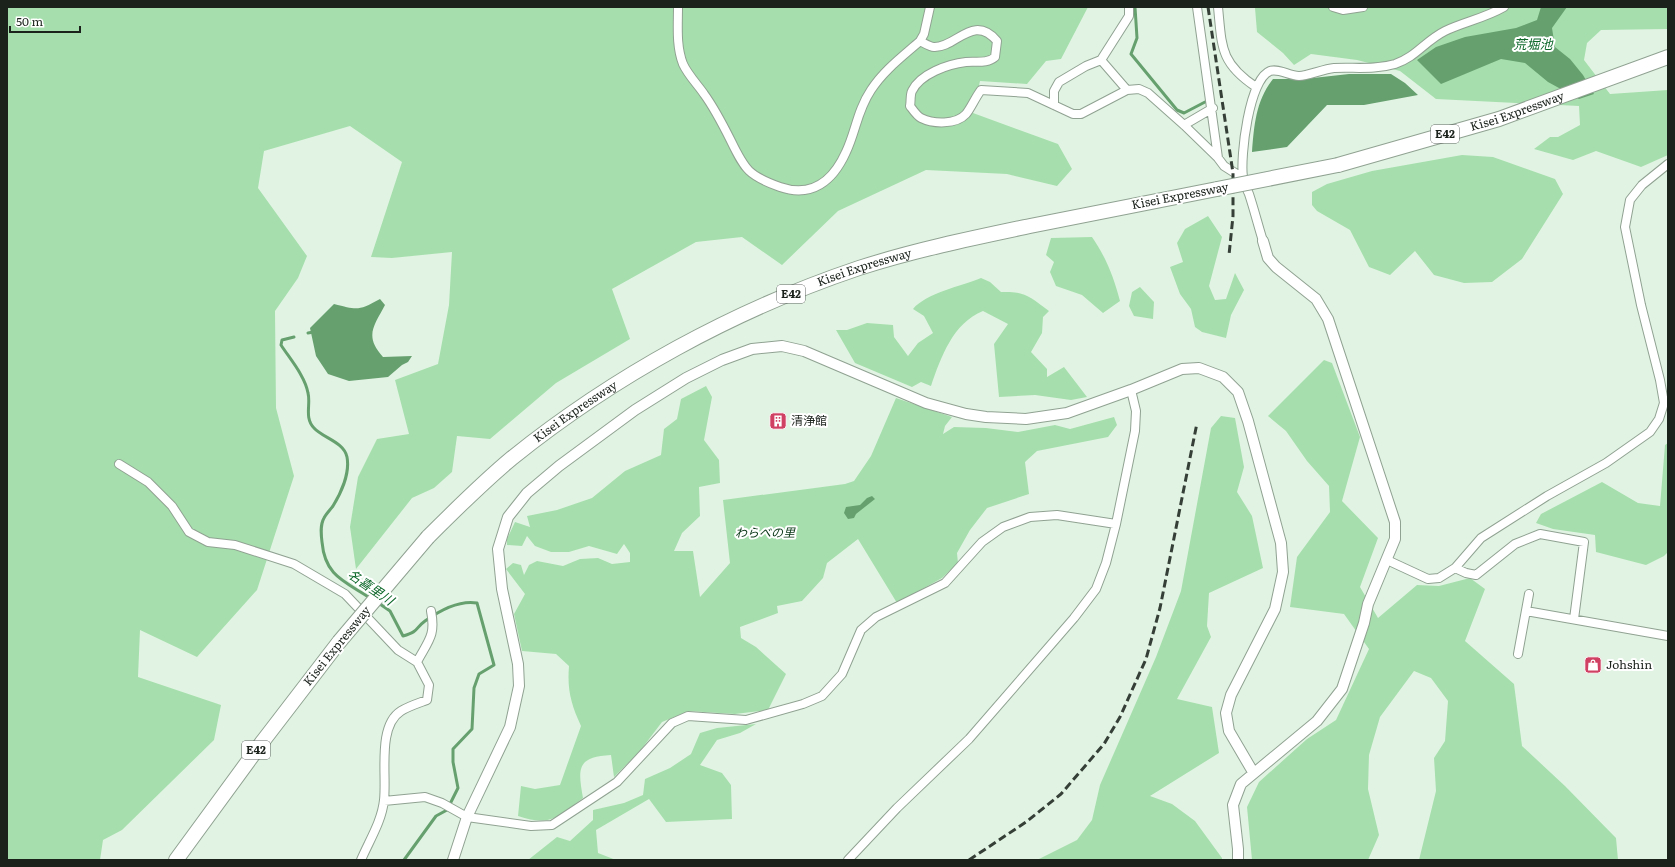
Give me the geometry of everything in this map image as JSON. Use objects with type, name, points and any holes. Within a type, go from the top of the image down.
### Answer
[{"type":"highway","name":"Kisei Expressway","points":[[176,860],[263,741],[339,642],[428,537],[467,498],[511,459],[559,422],[608,388],[658,359],[768,304],[834,277],[916,252],[982,236],[1338,164],[1499,119],[1668,57]]},
{"type":"street","points":[[678,7],[678,46],[684,65],[720,117],[739,160],[748,171],[761,180],[798,191],[810,190],[822,184],[833,174],[846,152],[857,116],[870,91],[881,75],[920,41],[924,34],[930,7]]},
{"type":"street","points":[[1054,104],[1054,91],[1059,82],[1086,66],[1101,60],[1129,16],[1129,7]]},
{"type":"street","points":[[1198,7],[1213,108],[1218,158]]},
{"type":"street","points":[[1218,7],[1222,50],[1232,67],[1242,78],[1256,86]]},
{"type":"street","points":[[1333,7],[1343,10],[1363,7]]},
{"type":"street","points":[[1238,860],[1232,805],[1241,784],[1253,772],[1317,721],[1342,689],[1364,623],[1368,604],[1395,539],[1395,522],[1328,319],[1316,299],[1276,267],[1268,258],[1242,178],[1243,147],[1256,86],[1262,76],[1270,71],[1279,71],[1289,75],[1300,76],[1316,71],[1334,68],[1373,68],[1394,64],[1416,54],[1426,42],[1444,32],[1489,16],[1504,7]]},
{"type":"street","points":[[920,41],[934,47],[945,44],[963,33],[980,30],[991,34],[997,41],[995,57],[990,62],[964,62],[938,70],[921,80],[912,91],[910,106],[920,118],[944,123],[957,120],[966,114],[973,100],[981,90],[1028,93],[1073,114],[1080,114],[1127,90],[1139,89],[1148,93],[1184,125],[1218,158],[1224,166],[1242,178]]},
{"type":"street","points":[[1101,60],[1127,90]]},
{"type":"street","points":[[1184,125],[1213,108]]},
{"type":"street","points":[[1387,560],[1428,579],[1439,578],[1455,568],[1481,538],[1498,526],[1547,496],[1606,463],[1650,432],[1659,419],[1666,401],[1630,258],[1625,226],[1630,200],[1642,185],[1668,164]]},
{"type":"street","points":[[453,860],[467,817],[510,727],[519,686],[518,664],[502,590],[498,549],[508,517],[527,493],[635,410],[686,378],[722,360],[752,348],[782,346],[804,351],[946,410],[986,417],[1026,419],[1067,413],[1131,390],[1182,369],[1199,368],[1223,377],[1238,392],[1248,421],[1281,543],[1283,572],[1276,609],[1231,695],[1226,713],[1229,731],[1253,772]]},
{"type":"street","points":[[848,860],[897,808],[969,739],[1074,618],[1096,589],[1106,563],[1116,524],[1135,431],[1136,411],[1131,390]]},
{"type":"street","points":[[119,464],[148,482],[172,506],[189,532],[208,542],[235,545],[294,564],[345,594],[398,650],[417,662],[429,685],[427,700],[401,711],[389,723],[385,747],[384,801],[380,818],[360,860]]},
{"type":"street","points":[[384,801],[425,797],[442,803],[467,817],[531,826],[552,826],[617,782],[672,723],[688,716],[746,720],[804,704],[822,696],[842,674],[861,630],[876,617],[945,583],[982,542],[1003,527],[1030,517],[1057,515],[1116,524]]},
{"type":"street","points":[[1455,568],[1466,573],[1476,575],[1515,544],[1540,534],[1584,542],[1574,618]]},
{"type":"street","points":[[1518,654],[1529,594]]},
{"type":"street","points":[[417,662],[433,632],[434,626],[432,611]]},
{"type":"street","points":[[1526,611],[1574,618],[1668,636]]},
{"type":"green space","points":[[7,7],[1088,7],[1061,59],[1046,61],[1027,84],[980,81],[973,113],[1058,144],[1072,169],[1057,186],[1007,174],[926,170],[838,211],[782,265],[742,237],[696,242],[612,289],[630,339],[556,383],[490,439],[457,436],[452,472],[434,488],[412,498],[356,569],[350,527],[358,477],[377,439],[409,434],[395,380],[438,364],[449,305],[452,252],[392,258],[371,257],[402,162],[350,126],[264,151],[258,188],[307,256],[298,278],[275,311],[276,408],[294,476],[257,590],[197,657],[140,630],[138,677],[221,705],[214,740],[122,830],[103,840],[100,860],[7,860]]},
{"type":"green space","points":[[1252,7],[1668,7],[1668,29],[1601,30],[1587,43],[1584,60],[1610,94],[1668,90],[1668,155],[1641,167],[1596,151],[1573,160],[1534,149],[1550,137],[1558,137],[1580,125],[1579,106],[1436,99],[1400,71],[1357,60],[1311,54],[1294,65],[1283,53],[1257,32],[1255,8]]},
{"type":"green space","points":[[1462,155],[1493,157],[1555,179],[1563,194],[1522,259],[1492,282],[1464,283],[1434,275],[1415,251],[1390,275],[1369,267],[1350,230],[1317,211],[1312,205],[1312,192],[1327,184],[1372,171]]},
{"type":"green space","points":[[1208,216],[1222,237],[1209,286],[1215,300],[1226,299],[1235,273],[1244,290],[1231,315],[1226,338],[1202,332],[1195,327],[1191,309],[1180,294],[1170,267],[1183,262],[1177,243],[1185,229]]},
{"type":"green space","points":[[1092,237],[1109,268],[1120,301],[1103,313],[1082,295],[1056,286],[1050,272],[1054,262],[1046,255],[1051,238]]},
{"type":"green space","points":[[981,278],[990,282],[1001,292],[1016,293],[1027,296],[1049,311],[1043,317],[1042,333],[1031,352],[1047,369],[1047,377],[1064,367],[1087,397],[1071,400],[1035,395],[999,397],[994,344],[1008,324],[983,311],[973,316],[956,332],[944,353],[931,386],[921,382],[912,387],[855,363],[836,330],[847,330],[867,323],[893,325],[894,337],[908,356],[918,343],[933,333],[924,316],[913,309],[919,303],[935,294]]},
{"type":"green space","points":[[1140,287],[1154,302],[1153,319],[1134,316],[1129,306],[1132,292]]},
{"type":"green space","points":[[1324,360],[1332,363],[1360,437],[1342,501],[1378,538],[1360,587],[1378,618],[1417,585],[1439,586],[1470,578],[1485,589],[1465,641],[1514,684],[1522,746],[1565,786],[1616,838],[1618,860],[1419,860],[1436,791],[1434,758],[1445,741],[1448,701],[1431,678],[1414,671],[1380,717],[1369,755],[1368,789],[1379,835],[1368,860],[1252,860],[1247,807],[1259,782],[1307,739],[1336,720],[1369,649],[1344,614],[1290,607],[1297,557],[1330,512],[1329,486],[1307,461],[1286,431],[1268,416]]},
{"type":"green space","name":"わらべの里","points":[[706,386],[712,397],[704,440],[719,460],[720,483],[699,487],[700,516],[682,533],[674,551],[693,551],[700,597],[730,563],[723,500],[845,484],[854,481],[871,456],[896,398],[952,417],[945,426],[943,434],[954,427],[986,428],[1018,432],[1055,425],[1070,429],[1114,417],[1117,425],[1108,437],[1037,451],[1025,462],[1029,494],[987,508],[970,530],[957,553],[958,563],[942,578],[897,603],[858,539],[827,563],[823,578],[802,601],[777,606],[778,613],[740,627],[741,638],[756,647],[786,674],[768,710],[735,714],[689,711],[662,722],[640,751],[614,777],[611,755],[591,758],[585,762],[580,772],[583,798],[560,815],[546,820],[529,819],[518,816],[521,786],[535,789],[560,785],[581,726],[570,697],[569,666],[556,654],[522,651],[514,614],[525,594],[506,569],[513,563],[521,565],[524,575],[529,565],[537,561],[563,566],[580,559],[598,558],[612,564],[630,562],[630,553],[624,544],[617,554],[589,546],[569,552],[551,552],[535,546],[527,536],[522,546],[507,545],[507,539],[515,522],[530,527],[527,516],[557,510],[592,498],[625,471],[661,455],[664,429],[677,419],[681,399]]},
{"type":"green space","points":[[1221,416],[1235,418],[1244,467],[1237,492],[1252,516],[1263,568],[1209,593],[1207,626],[1211,637],[1177,699],[1212,707],[1219,753],[1150,796],[1172,804],[1195,821],[1222,860],[1037,860],[1077,840],[1092,820],[1100,785],[1156,657],[1181,591],[1211,428]]},
{"type":"green space","points":[[1668,443],[1668,552],[1664,556],[1646,565],[1596,552],[1595,535],[1553,529],[1536,523],[1541,514],[1602,482],[1638,503],[1660,506],[1665,445]]},
{"type":"green space","points":[[756,724],[740,733],[717,740],[700,765],[722,773],[731,785],[732,819],[666,822],[649,799],[596,830],[598,853],[616,860],[528,860],[557,837],[570,841],[593,820],[593,810],[624,803],[643,795],[645,779],[670,768],[691,754],[700,733],[717,728]]},
{"type":"water","name":"荒堀池","points":[[1541,7],[1567,7],[1552,28],[1555,47],[1570,59],[1583,75],[1594,94],[1579,99],[1548,82],[1525,63],[1501,59],[1441,84],[1417,60],[1436,47],[1465,37],[1516,28],[1537,20]]},
{"type":"water","points":[[1349,74],[1391,74],[1405,83],[1418,95],[1364,105],[1327,105],[1287,147],[1252,152],[1255,123],[1259,104],[1267,87],[1273,79],[1304,79]]},
{"type":"water","points":[[380,299],[385,305],[377,319],[372,337],[377,350],[383,357],[412,356],[408,362],[388,377],[349,381],[328,374],[316,356],[310,328],[334,304],[358,308],[367,306]]},
{"type":"water","points":[[872,496],[875,499],[856,514],[854,518],[848,519],[844,513],[846,507],[860,505],[867,498]]},
{"type":"waterway","points":[[1135,7],[1137,38],[1131,54],[1177,110],[1184,113],[1205,102]]},
{"type":"waterway","name":"名喜里川","points":[[308,333],[314,332]]},
{"type":"waterway","name":"名喜里川","points":[[294,337],[282,340],[281,345],[304,380],[309,397],[309,420],[318,432],[342,448],[345,452],[348,463],[342,489],[333,506],[325,516],[322,524],[321,536],[324,553],[327,563],[337,576],[370,598]]},
{"type":"waterway","name":"名喜里川","points":[[377,602],[390,611],[403,636],[415,631],[425,621],[450,607],[463,603],[477,603],[494,665],[479,674],[474,688],[472,729],[453,749],[453,762],[458,788],[447,810],[436,816],[404,860]]},
{"type":"railway","points":[[1208,7],[1233,173],[1233,216],[1229,255]]},
{"type":"railway","points":[[969,860],[1026,822],[1061,794],[1104,744],[1120,717],[1146,659],[1160,608],[1197,423]]},
{"type":"place","name":"清浄館","points":[[778,421]]},
{"type":"place","name":"Johshin","points":[[1593,665]]}]
